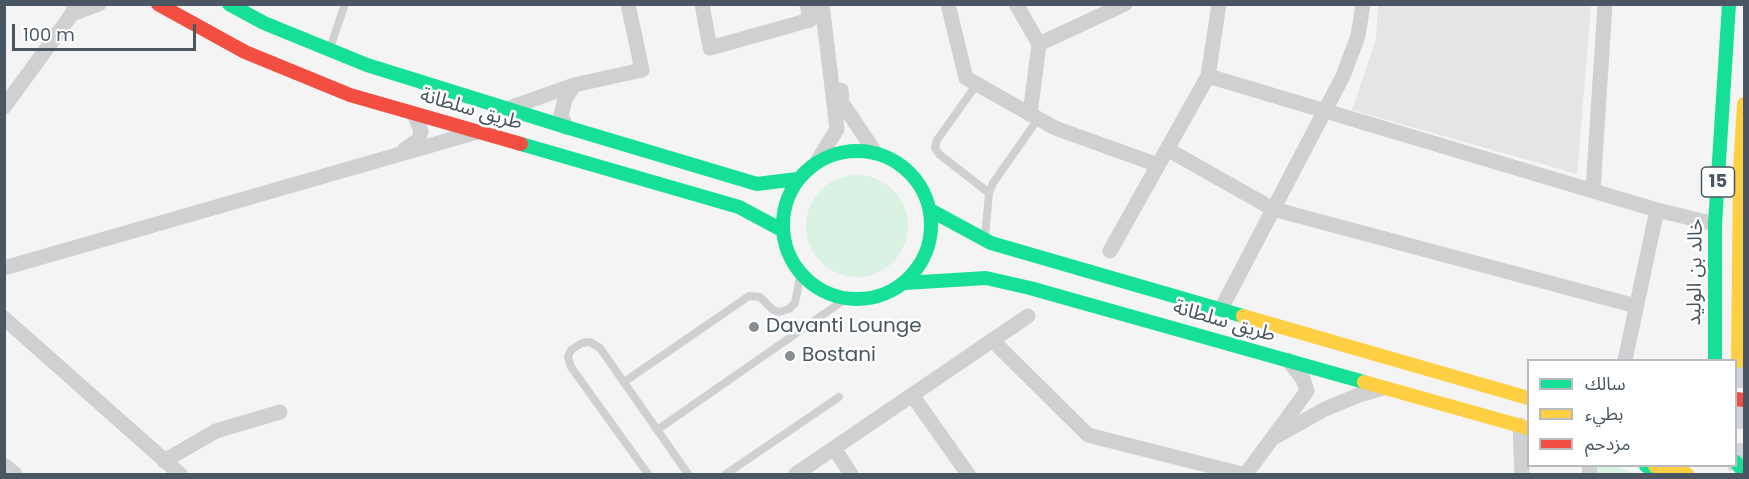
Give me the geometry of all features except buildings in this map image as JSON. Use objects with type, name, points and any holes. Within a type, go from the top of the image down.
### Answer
[{"type":"main road","name":"طريق سلطانة","points":[[158,4],[245,52],[350,94],[739,207],[782,230]]},
{"type":"main road","name":"طريق سلطانة","points":[[229,4],[264,23],[367,65],[566,127],[758,184],[797,179]]},
{"type":"main road","name":"خالد بن الوليد","points":[[1715,359],[1715,224],[1729,4]]},
{"type":"main road","points":[[1738,361],[1740,169],[1744,104]]},
{"type":"main road","points":[[846,150],[875,152],[895,160],[911,173],[923,190],[930,210],[931,238],[922,262],[905,283],[882,296],[857,300],[834,296],[815,287],[790,259],[782,230],[785,202],[797,179],[818,160],[846,150]]},
{"type":"main road","name":"طريق سلطانة","points":[[930,210],[985,239],[1527,398]]},
{"type":"main road","name":"طريق سلطانة","points":[[905,283],[986,278],[1030,288],[1524,426]]},
{"type":"main road","points":[[1661,467],[1687,474]]},
{"type":"street","points":[[4,107],[74,10],[99,4]]},
{"type":"street","points":[[509,108],[573,85],[642,70],[628,4]]},
{"type":"street","points":[[702,4],[710,48],[810,20],[807,4]]},
{"type":"street","points":[[818,160],[837,129],[822,4]]},
{"type":"street","points":[[831,4],[842,103],[875,152]]},
{"type":"street","points":[[948,4],[966,78],[1055,128],[1158,165]]},
{"type":"street","points":[[1016,4],[1039,44],[1034,116]]},
{"type":"street","points":[[1039,44],[1125,4]]},
{"type":"street","points":[[1110,251],[1208,76],[1219,4]]},
{"type":"street","points":[[1221,309],[1343,76],[1358,36],[1363,4]]},
{"type":"street","points":[[1593,190],[1605,4]]},
{"type":"street","points":[[1208,76],[1657,210],[1715,224]]},
{"type":"street","points":[[566,127],[561,115],[565,99],[573,85]]},
{"type":"street","points":[[400,154],[418,139],[421,130],[414,114]]},
{"type":"street","points":[[4,268],[477,132]]},
{"type":"street","points":[[1167,149],[1273,209],[1636,306]]},
{"type":"street","points":[[1625,359],[1657,210]]},
{"type":"street","points":[[796,474],[1028,316]]},
{"type":"street","points":[[4,318],[180,474]]},
{"type":"street","points":[[992,340],[1088,435],[1244,474],[1274,438],[1307,391],[1303,379],[1288,360]]},
{"type":"street","points":[[1274,438],[1325,409],[1386,387]]},
{"type":"street","points":[[912,395],[968,474]]},
{"type":"street","points":[[165,461],[216,431],[280,412]]},
{"type":"street","points":[[1522,474],[1524,426]]},
{"type":"street","points":[[834,448],[851,474]]},
{"type":"street","points":[[4,465],[15,474]]},
{"type":"lane","points":[[329,49],[345,4]]},
{"type":"lane","points":[[977,84],[937,140],[935,148],[939,154],[989,193]]},
{"type":"lane","points":[[985,239],[989,193],[1034,116]]},
{"type":"lane","points":[[624,382],[749,296],[760,297],[773,310],[779,312],[789,309],[795,303],[801,271]]},
{"type":"lane","points":[[657,430],[847,298]]},
{"type":"lane","points":[[648,474],[571,367],[568,357],[571,350],[582,343],[590,342],[600,348],[688,474]]},
{"type":"lane","points":[[726,474],[839,397]]},
{"type":"shaded area","points":[[1378,5],[1591,5],[1577,174],[1352,110],[1376,39]]},
{"type":"green space","points":[[857,175],[886,183],[900,197],[908,226],[900,255],[886,269],[857,277],[828,269],[814,255],[806,226],[814,197],[828,183]]},
{"type":"green space","points":[[1595,467],[1617,467],[1634,474],[1596,474]]},
{"type":"tunnel","points":[[1738,361],[1742,474]]},
{"type":"traffic: fast","points":[[229,4],[264,23],[367,65],[566,127],[757,184],[797,179]]},
{"type":"traffic: fast","points":[[1715,359],[1715,224],[1729,4]]},
{"type":"traffic: fast","points":[[521,144],[739,207],[782,230]]},
{"type":"traffic: fast","points":[[857,151],[885,156],[898,163],[909,173],[919,184],[926,197],[931,225],[926,253],[919,266],[909,277],[898,287],[885,294],[857,299],[829,294],[816,287],[805,277],[795,266],[788,253],[783,225],[788,197],[795,184],[805,173],[816,163],[829,156],[857,151]]},
{"type":"traffic: fast","points":[[930,210],[991,243],[1243,316]]},
{"type":"traffic: fast","points":[[905,283],[986,278],[1030,288],[1364,382]]},
{"type":"traffic: fast","points":[[1737,463],[1744,473]]},
{"type":"traffic: fast","points":[[1648,467],[1660,474]]},
{"type":"traffic: slow","points":[[1738,361],[1740,169],[1744,104]]},
{"type":"traffic: slow","points":[[1243,316],[1527,398]]},
{"type":"traffic: slow","points":[[1364,382],[1527,428]]},
{"type":"traffic: slow","points":[[1659,467],[1687,474]]},
{"type":"traffic: jam","points":[[158,4],[245,52],[350,95],[521,144]]},
{"type":"traffic: jam","points":[[1737,399],[1744,400]]},
{"type":"place","name":"Davanti Lounge","points":[[754,327]]},
{"type":"place","name":"Bostani","points":[[790,356]]}]
